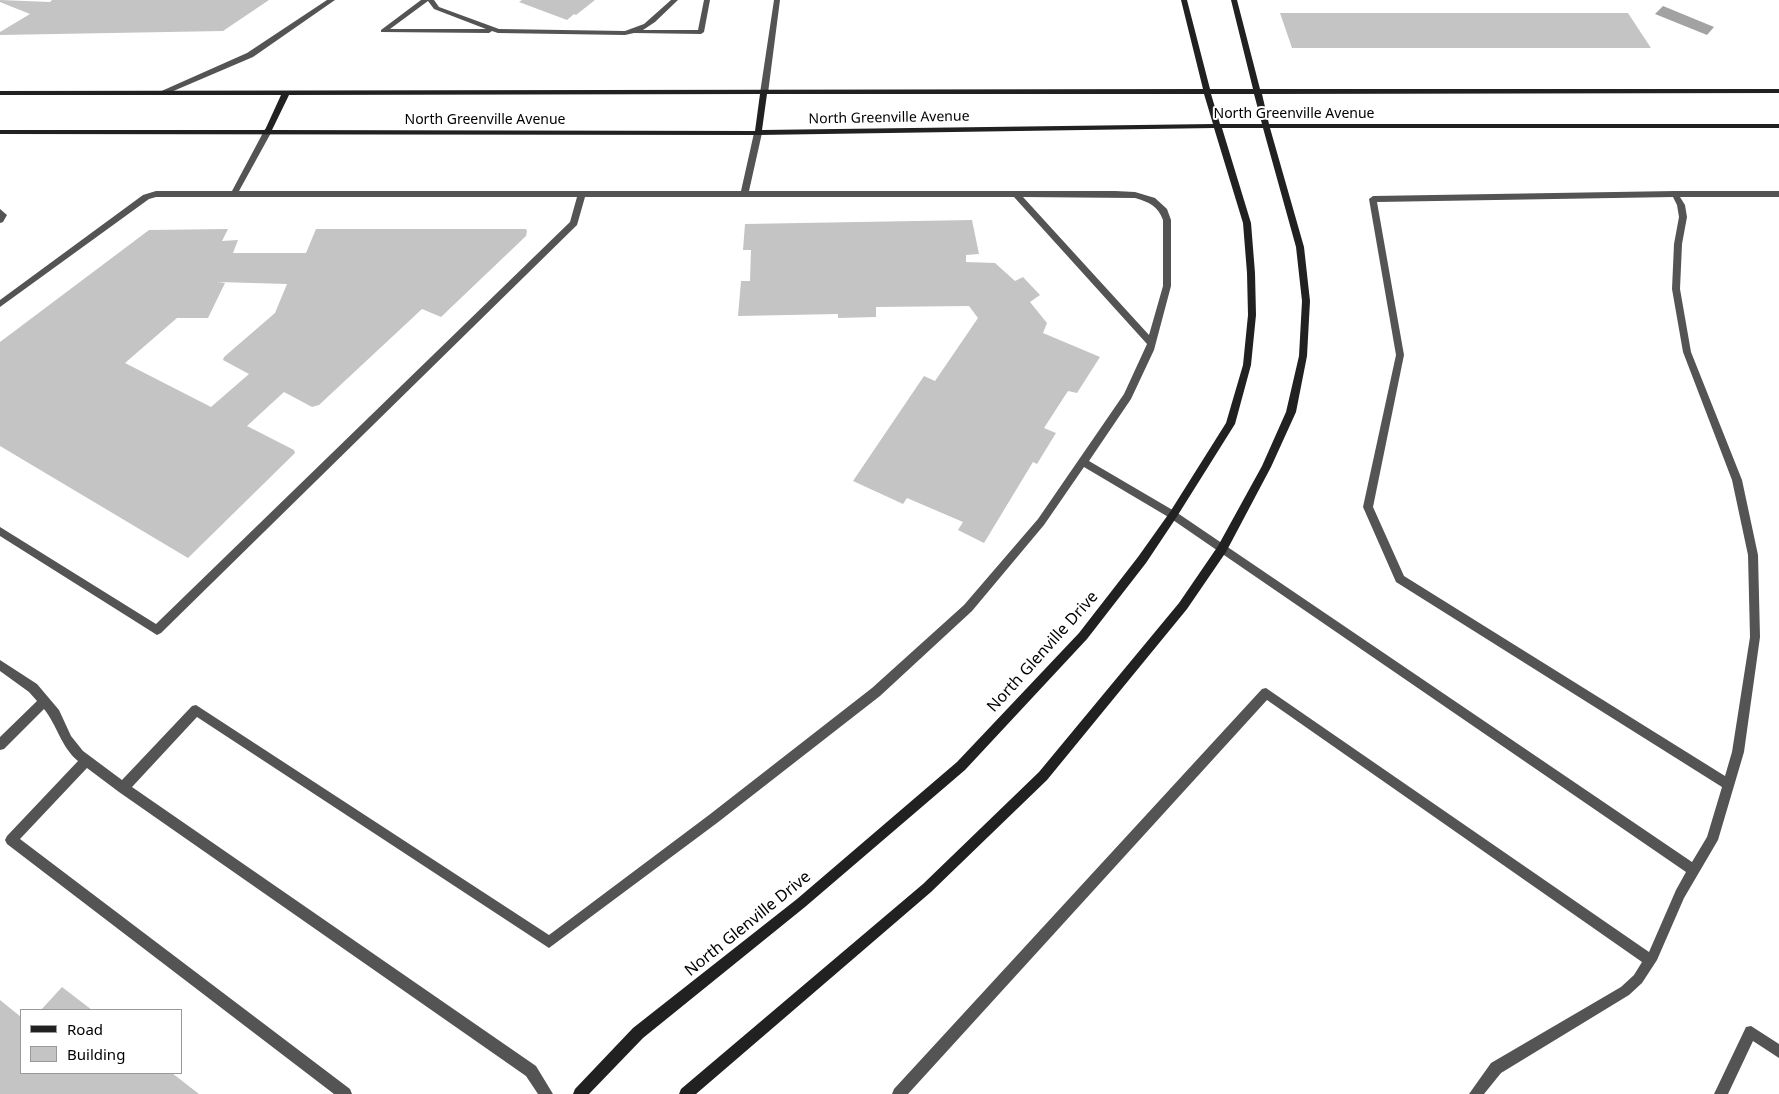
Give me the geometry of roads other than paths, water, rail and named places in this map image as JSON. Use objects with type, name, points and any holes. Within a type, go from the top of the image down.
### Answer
[{"type":"main road","name":"North Glenville Drive","points":[[580,1094],[638,1033],[801,903],[961,766],[1083,636],[1142,560],[1173,515],[1230,424],[1247,365],[1252,315],[1247,223],[1207,92],[1184,0]]},
{"type":"main road","points":[[686,1094],[927,888],[1043,776],[1183,606],[1222,550],[1266,467],[1291,412],[1303,356],[1306,301],[1300,247],[1266,126],[1259,91],[1234,0]]},
{"type":"main road","name":"North Greenville Avenue","points":[[0,93],[1779,91]]},
{"type":"main road","points":[[268,131],[286,92]]},
{"type":"main road","points":[[758,133],[764,93]]},
{"type":"main road","name":"North Greenville Avenue","points":[[0,132],[758,133],[1217,126],[1779,126]]},
{"type":"lane","points":[[161,92],[211,74],[250,55],[332,0]]},
{"type":"lane","points":[[424,0],[382,31],[701,32],[707,0]]},
{"type":"lane","points":[[431,0],[436,8],[498,31]]},
{"type":"lane","points":[[633,32],[644,27],[675,0]]},
{"type":"lane","points":[[764,93],[777,0]]},
{"type":"lane","points":[[234,194],[268,131]]},
{"type":"lane","points":[[745,193],[758,133]]},
{"type":"lane","points":[[0,304],[146,197],[156,194],[1135,194],[1152,200],[1163,210],[1167,220],[1167,286],[1152,344],[1128,396],[1041,522],[968,608],[883,685],[713,819],[549,942],[196,710],[123,788]]},
{"type":"lane","points":[[0,531],[157,630],[574,223],[582,194]]},
{"type":"lane","points":[[1016,194],[1152,344]]},
{"type":"lane","points":[[1476,1094],[1496,1068],[1625,991],[1638,978],[1650,960],[1680,894],[1712,840],[1738,752],[1754,637],[1753,555],[1737,480],[1687,352],[1676,288],[1678,244],[1683,217],[1681,205],[1675,194]]},
{"type":"lane","points":[[1729,785],[1400,579],[1368,507],[1400,355],[1373,199],[1779,194]]},
{"type":"lane","points":[[0,212],[3,215],[0,220]]},
{"type":"lane","points":[[1083,462],[1173,515],[1694,870]]},
{"type":"lane","points":[[0,665],[33,688],[55,714],[68,740],[79,755],[123,788],[531,1071],[546,1094]]},
{"type":"lane","points":[[899,1094],[1266,693],[1650,960]]},
{"type":"lane","points":[[0,744],[44,702]]},
{"type":"lane","points":[[86,760],[11,840],[345,1094]]},
{"type":"lane","points":[[1721,1094],[1751,1032],[1779,1052]]}]
